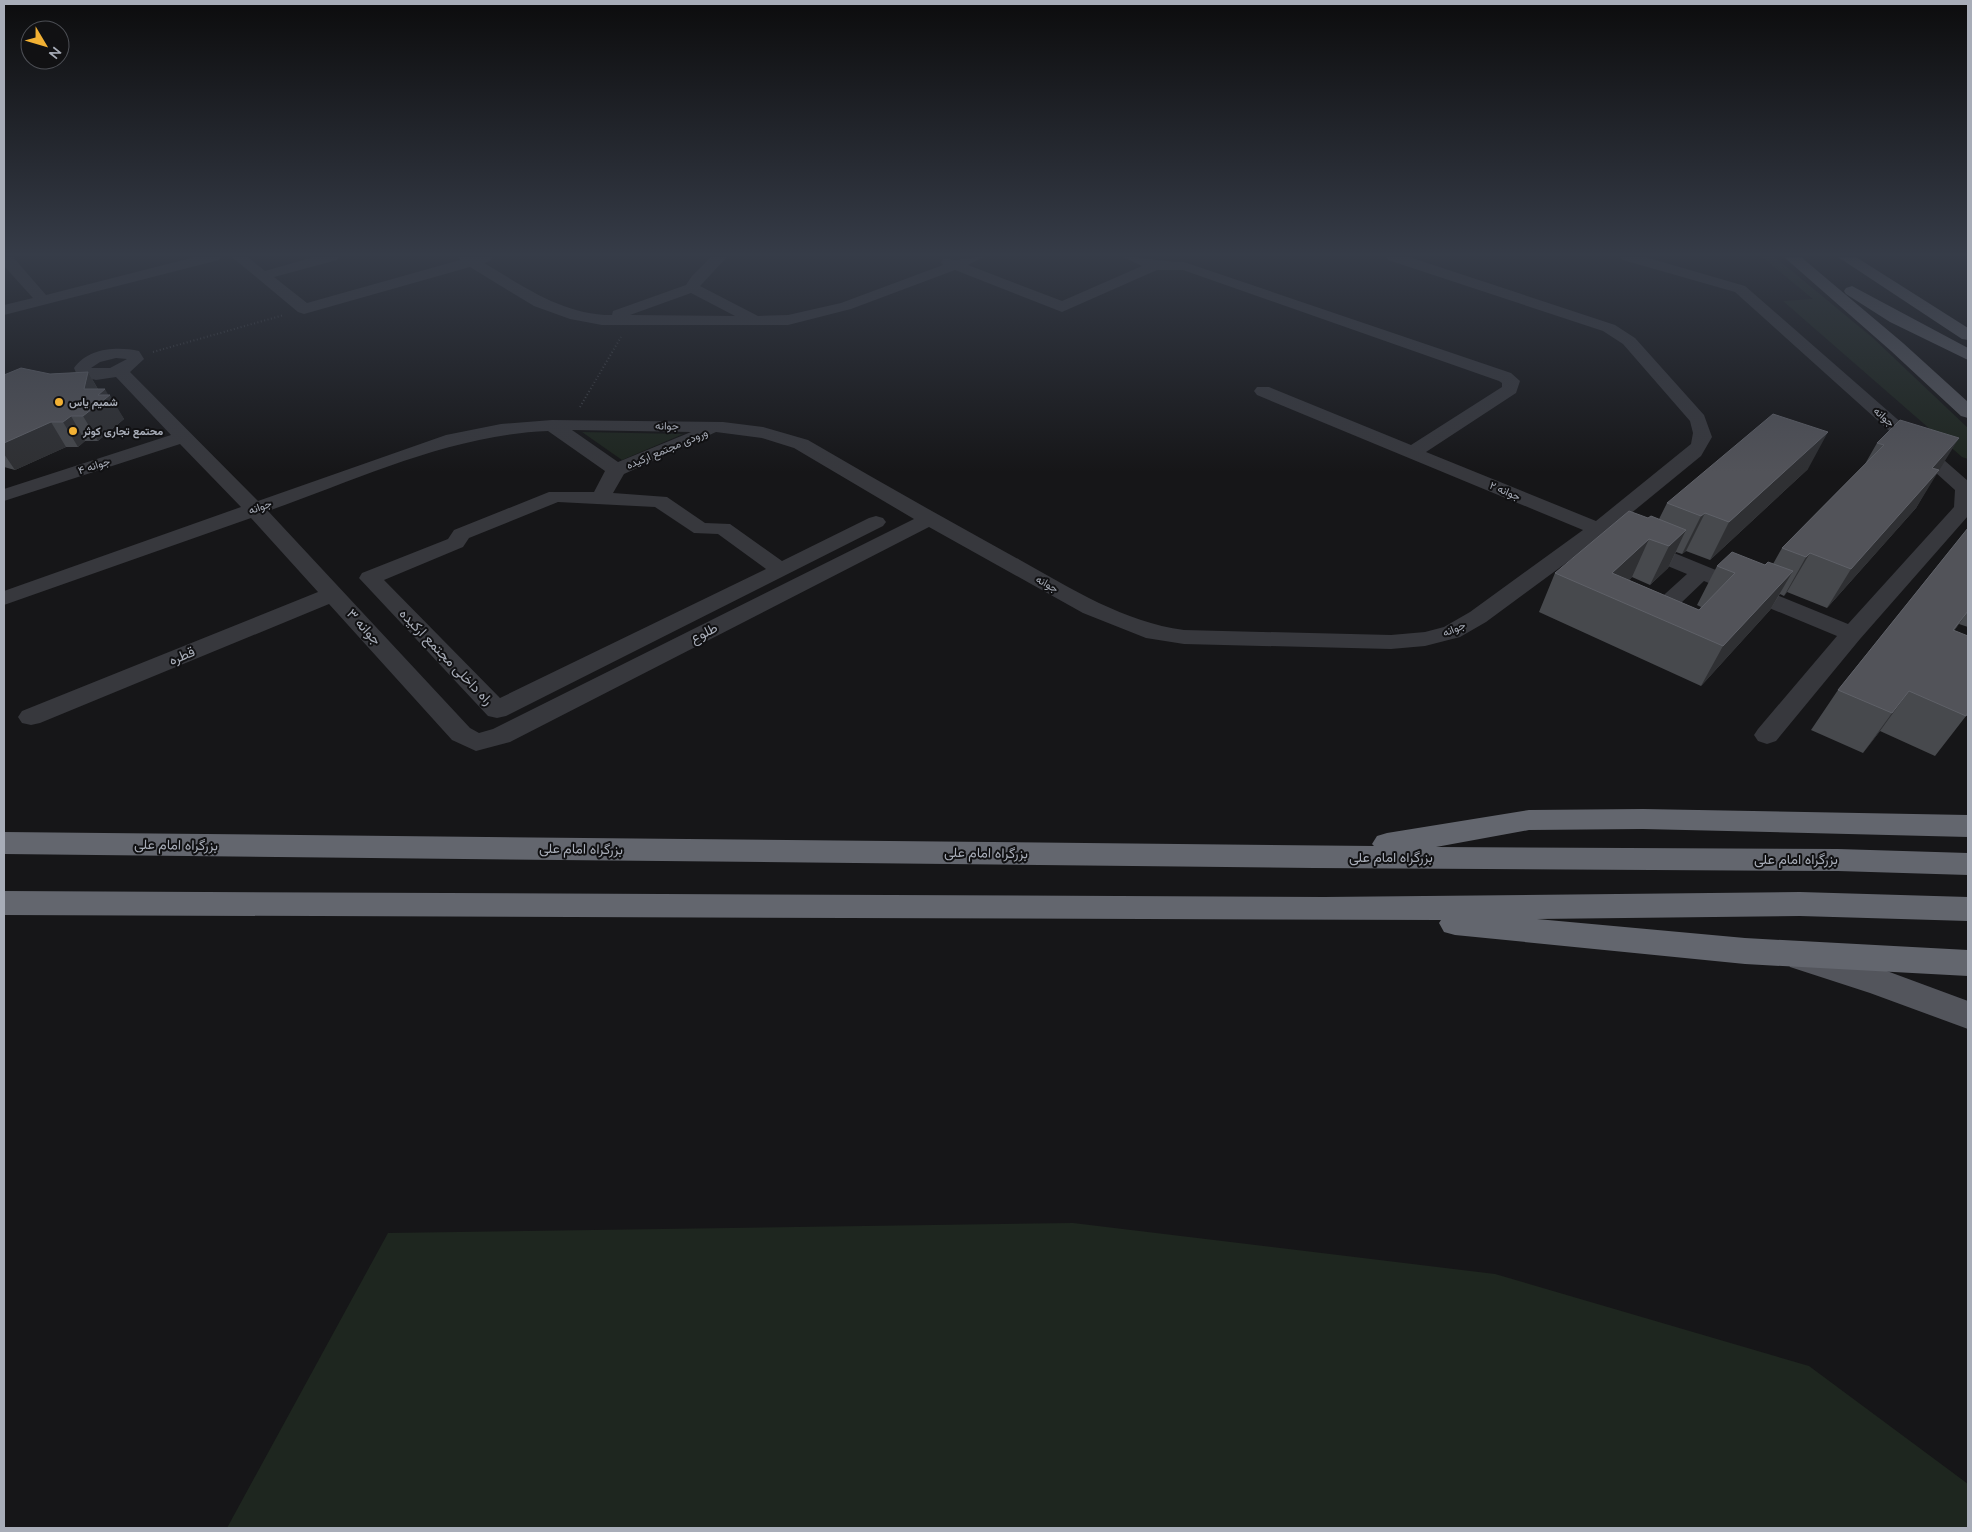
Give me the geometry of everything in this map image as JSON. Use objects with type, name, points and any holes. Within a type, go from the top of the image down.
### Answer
[{"type":"highway","points":[[1314,857],[1529,820],[1643,819],[1968,826]]},
{"type":"highway","name":"بزرگراه امام علی","points":[[4,843],[1314,857],[1828,860],[1968,864]]},
{"type":"highway","points":[[4,903],[1324,909],[1800,904],[1968,909]]},
{"type":"highway","points":[[1324,909],[1636,942],[1788,954],[1890,957],[1968,963]]},
{"type":"main road","points":[[1876,328],[1968,412]]},
{"type":"main road","points":[[1916,328],[1968,355]]},
{"type":"main road","points":[[1788,954],[1876,981],[1968,1015]]},
{"type":"street","points":[[1365,328],[1506,377],[1511,381],[1510,389],[1413,452]]},
{"type":"street","name":"جوانه","points":[[4,598],[453,439],[487,429],[560,425],[719,427],[751,429],[781,435],[801,444],[929,519],[1091,608],[1154,633],[1184,637],[1391,642],[1425,639],[1452,632],[1478,617],[1597,530],[1694,452],[1703,441],[1703,430],[1698,419],[1629,341],[1610,328]]},
{"type":"street","name":"جوانه","points":[[1767,735],[1852,634],[1964,508],[1965,488],[1785,328]]},
{"type":"street","points":[[66,376],[83,371],[93,374],[118,370],[134,362],[136,357],[121,353],[104,355],[89,361],[82,368],[83,371]]},
{"type":"street","points":[[118,370],[254,509]]},
{"type":"street","name":"جوانه ۲","points":[[1263,391],[1852,634]]},
{"type":"street","name":"ورودی مجتمع ارکیده","points":[[560,425],[608,483],[719,427]]},
{"type":"street","name":"جوانه ۴","points":[[4,495],[184,437]]},
{"type":"street","name":"راه داخلی مجتمع ارکیده","points":[[781,570],[723,528],[700,529],[660,500],[608,483],[556,496],[461,534],[456,543],[370,578],[497,710],[781,570],[876,522]]},
{"type":"street","name":"جوانه ۳","points":[[254,509],[461,734],[476,742]]},
{"type":"street","name":"طلوع","points":[[476,742],[501,736],[929,519]]},
{"type":"street","points":[[1652,618],[1701,572]]},
{"type":"street","name":"قطره","points":[[31,717],[333,594]]},
{"type":"path","points":[[136,357],[238,328]]},
{"type":"path","points":[[560,425],[625,328]]},
{"type":"shaded area","points":[[1815,328],[1861,328],[1873,338],[1968,428],[1968,459],[1962,457]]},
{"type":"shaded area","points":[[582,432],[683,434],[622,460]]},
{"type":"shaded area","points":[[1073,1223],[1495,1274],[1809,1366],[1968,1484],[1968,1528],[227,1528],[388,1233]]},
{"type":"building","points":[[21,368],[50,374],[88,372],[84,389],[105,389],[98,395],[110,395],[83,416],[71,416],[63,422],[51,422],[4,443],[4,375]]},
{"type":"building","points":[[1773,414],[1828,432],[1729,522],[1705,513],[1701,516],[1667,503]]},
{"type":"building","points":[[1900,420],[1959,438],[1932,468],[1939,470],[1851,569],[1810,553],[1806,557],[1782,548],[1884,445],[1877,443]]},
{"type":"building","points":[[1629,511],[1648,518],[1651,516],[1686,530],[1669,546],[1649,539],[1612,573],[1699,610],[1735,573],[1717,566],[1732,552],[1765,565],[1768,562],[1793,571],[1723,646],[1555,573]]},
{"type":"building","points":[[1968,528],[1968,611],[1953,630],[1968,636],[1968,712],[1966,716],[1909,691],[1892,713],[1838,690]]},
{"type":"place","name":"شمیم یاس","points":[[59,402]]},
{"type":"place","name":"محتمع تجاری کوثر","points":[[73,431]]}]
